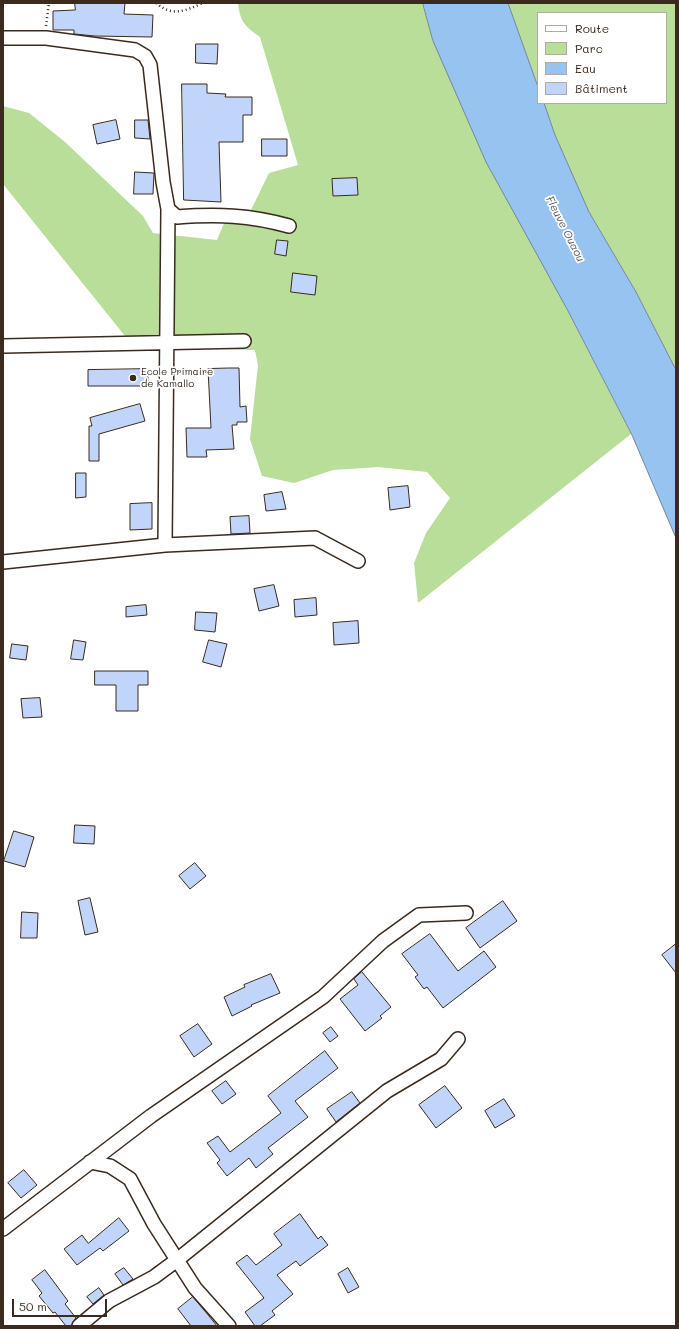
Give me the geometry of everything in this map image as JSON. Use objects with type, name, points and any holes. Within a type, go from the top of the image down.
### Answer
[{"type":"street","points":[[3,38],[46,38],[135,50],[145,56],[150,65],[163,182],[168,209],[165,545]]},
{"type":"street","points":[[168,209],[176,217],[211,214],[239,216],[260,218],[289,226]]},
{"type":"street","points":[[3,346],[244,341]]},
{"type":"street","points":[[3,562],[165,545],[315,538],[358,561]]},
{"type":"street","points":[[3,1229],[151,1116],[323,997],[383,941],[418,916],[466,913]]},
{"type":"street","points":[[79,1326],[109,1301],[154,1277],[178,1260],[387,1091],[441,1059],[458,1039]]},
{"type":"street","points":[[90,1162],[110,1166],[130,1179],[154,1224],[196,1288],[229,1326]]},
{"type":"path","points":[[46,38],[49,3]]},
{"type":"path","points":[[156,3],[164,10],[175,12],[189,9],[203,3]]},
{"type":"green space","points":[[238,3],[423,3],[433,41],[631,434],[418,603],[414,563],[426,533],[450,498],[427,472],[378,467],[333,470],[294,483],[262,476],[250,439],[258,365],[255,350],[133,346],[3,184],[3,106],[29,113],[65,142],[143,216],[153,233],[217,240],[230,209],[251,210],[269,173],[298,165],[260,37],[244,23],[240,15]]},
{"type":"green space","points":[[508,3],[676,3],[676,370],[636,292],[589,212],[555,135],[544,104],[667,104],[667,12],[537,12],[537,84]]},
{"type":"water","name":"Fleuve Ouaou","points":[[423,3],[508,3],[537,84],[537,104],[544,104],[555,135],[589,212],[636,292],[676,370],[676,538],[632,435],[567,309],[486,162],[433,41]]},
{"type":"building","points":[[75,3],[125,3],[124,14],[153,15],[152,37],[95,36],[74,34],[74,30],[53,30],[53,11],[75,10]]},
{"type":"building","points":[[196,44],[218,44],[217,64],[196,63]]},
{"type":"building","points":[[182,84],[207,84],[207,93],[226,94],[225,97],[252,97],[252,115],[243,115],[243,142],[219,142],[221,202],[184,200]]},
{"type":"building","points":[[116,120],[120,139],[97,144],[93,125]]},
{"type":"building","points":[[135,120],[148,120],[150,139],[135,138]]},
{"type":"building","points":[[262,139],[287,139],[287,156],[262,156]]},
{"type":"building","points":[[135,172],[154,173],[153,194],[134,194]]},
{"type":"building","points":[[357,178],[358,195],[333,196],[332,179]]},
{"type":"building","points":[[277,240],[288,241],[286,256],[275,254]]},
{"type":"building","points":[[293,273],[317,276],[315,295],[291,292]]},
{"type":"building","points":[[239,368],[240,407],[246,406],[247,422],[237,422],[237,425],[232,425],[234,449],[206,450],[207,457],[187,457],[186,428],[211,428],[208,369]]},
{"type":"building","points":[[148,369],[148,386],[88,386],[88,370]]},
{"type":"building","points":[[140,404],[145,421],[99,434],[99,461],[89,461],[89,426],[92,426],[90,418]]},
{"type":"building","points":[[76,473],[86,473],[86,497],[76,498]]},
{"type":"building","points":[[408,486],[410,507],[390,510],[388,488]]},
{"type":"building","points":[[282,492],[286,509],[266,511],[264,495]]},
{"type":"building","points":[[152,503],[152,529],[130,530],[130,504]]},
{"type":"building","points":[[249,516],[250,533],[231,534],[230,517]]},
{"type":"building","points":[[274,585],[279,606],[259,611],[254,589]]},
{"type":"building","points":[[316,598],[317,615],[295,617],[294,600]]},
{"type":"building","points":[[146,605],[147,615],[126,617],[126,607]]},
{"type":"building","points":[[196,612],[217,613],[215,632],[195,630]]},
{"type":"building","points":[[358,621],[359,643],[334,645],[333,623]]},
{"type":"building","points":[[74,640],[86,642],[83,660],[71,659]]},
{"type":"building","points":[[209,640],[227,644],[221,667],[203,662]]},
{"type":"building","points":[[12,644],[28,646],[26,660],[10,658]]},
{"type":"building","points":[[95,671],[148,671],[148,685],[138,685],[138,711],[116,711],[116,685],[95,685]]},
{"type":"building","points":[[40,698],[42,717],[23,718],[21,699]]},
{"type":"building","points":[[75,825],[95,826],[94,844],[74,843]]},
{"type":"building","points":[[14,831],[34,837],[25,867],[4,861]]},
{"type":"building","points":[[195,863],[206,876],[190,889],[179,876]]},
{"type":"building","points":[[90,898],[98,932],[85,935],[78,901]]},
{"type":"building","points":[[503,901],[517,921],[480,948],[466,928]]},
{"type":"building","points":[[22,912],[38,913],[37,938],[21,938]]},
{"type":"building","points":[[430,934],[458,971],[484,951],[496,967],[443,1008],[427,987],[424,989],[415,977],[418,975],[402,954]]},
{"type":"building","points":[[676,944],[676,973],[662,955]]},
{"type":"building","points":[[362,972],[391,1007],[380,1016],[382,1018],[365,1031],[340,999],[358,985],[354,979]]},
{"type":"building","points":[[271,974],[280,993],[251,1005],[252,1006],[232,1016],[224,997],[245,987],[244,985]]},
{"type":"building","points":[[198,1024],[212,1044],[194,1057],[180,1036]]},
{"type":"building","points":[[331,1027],[338,1036],[330,1042],[323,1033]]},
{"type":"building","points":[[325,1051],[338,1068],[295,1101],[308,1117],[268,1148],[273,1154],[256,1168],[249,1158],[227,1176],[217,1163],[220,1160],[207,1143],[218,1136],[230,1152],[281,1113],[268,1096]]},
{"type":"building","points":[[226,1081],[236,1094],[222,1104],[212,1091]]},
{"type":"building","points":[[445,1086],[462,1108],[436,1128],[419,1105]]},
{"type":"building","points":[[352,1092],[360,1103],[336,1122],[327,1109]]},
{"type":"building","points":[[504,1099],[515,1116],[495,1128],[485,1111]]},
{"type":"building","points":[[24,1170],[37,1185],[21,1198],[8,1183]]},
{"type":"building","points":[[300,1214],[318,1239],[321,1236],[328,1245],[300,1266],[296,1261],[277,1275],[293,1294],[272,1311],[275,1315],[260,1326],[255,1326],[245,1312],[264,1298],[236,1263],[247,1255],[256,1265],[282,1245],[274,1234]]},
{"type":"building","points":[[119,1218],[129,1231],[103,1251],[100,1248],[77,1265],[64,1249],[82,1235],[88,1243]]},
{"type":"building","points":[[124,1268],[133,1279],[123,1285],[115,1274]]},
{"type":"building","points":[[348,1268],[359,1287],[348,1293],[338,1274]]},
{"type":"building","points":[[45,1270],[68,1301],[65,1304],[76,1318],[71,1326],[66,1326],[39,1296],[42,1293],[32,1280]]},
{"type":"building","points":[[99,1288],[104,1295],[93,1304],[87,1297]]},
{"type":"building","points":[[193,1297],[217,1326],[191,1326],[178,1309]]},
{"type":"place","name":"Ecole Primaire de Kamallo","points":[[133,378]]}]
